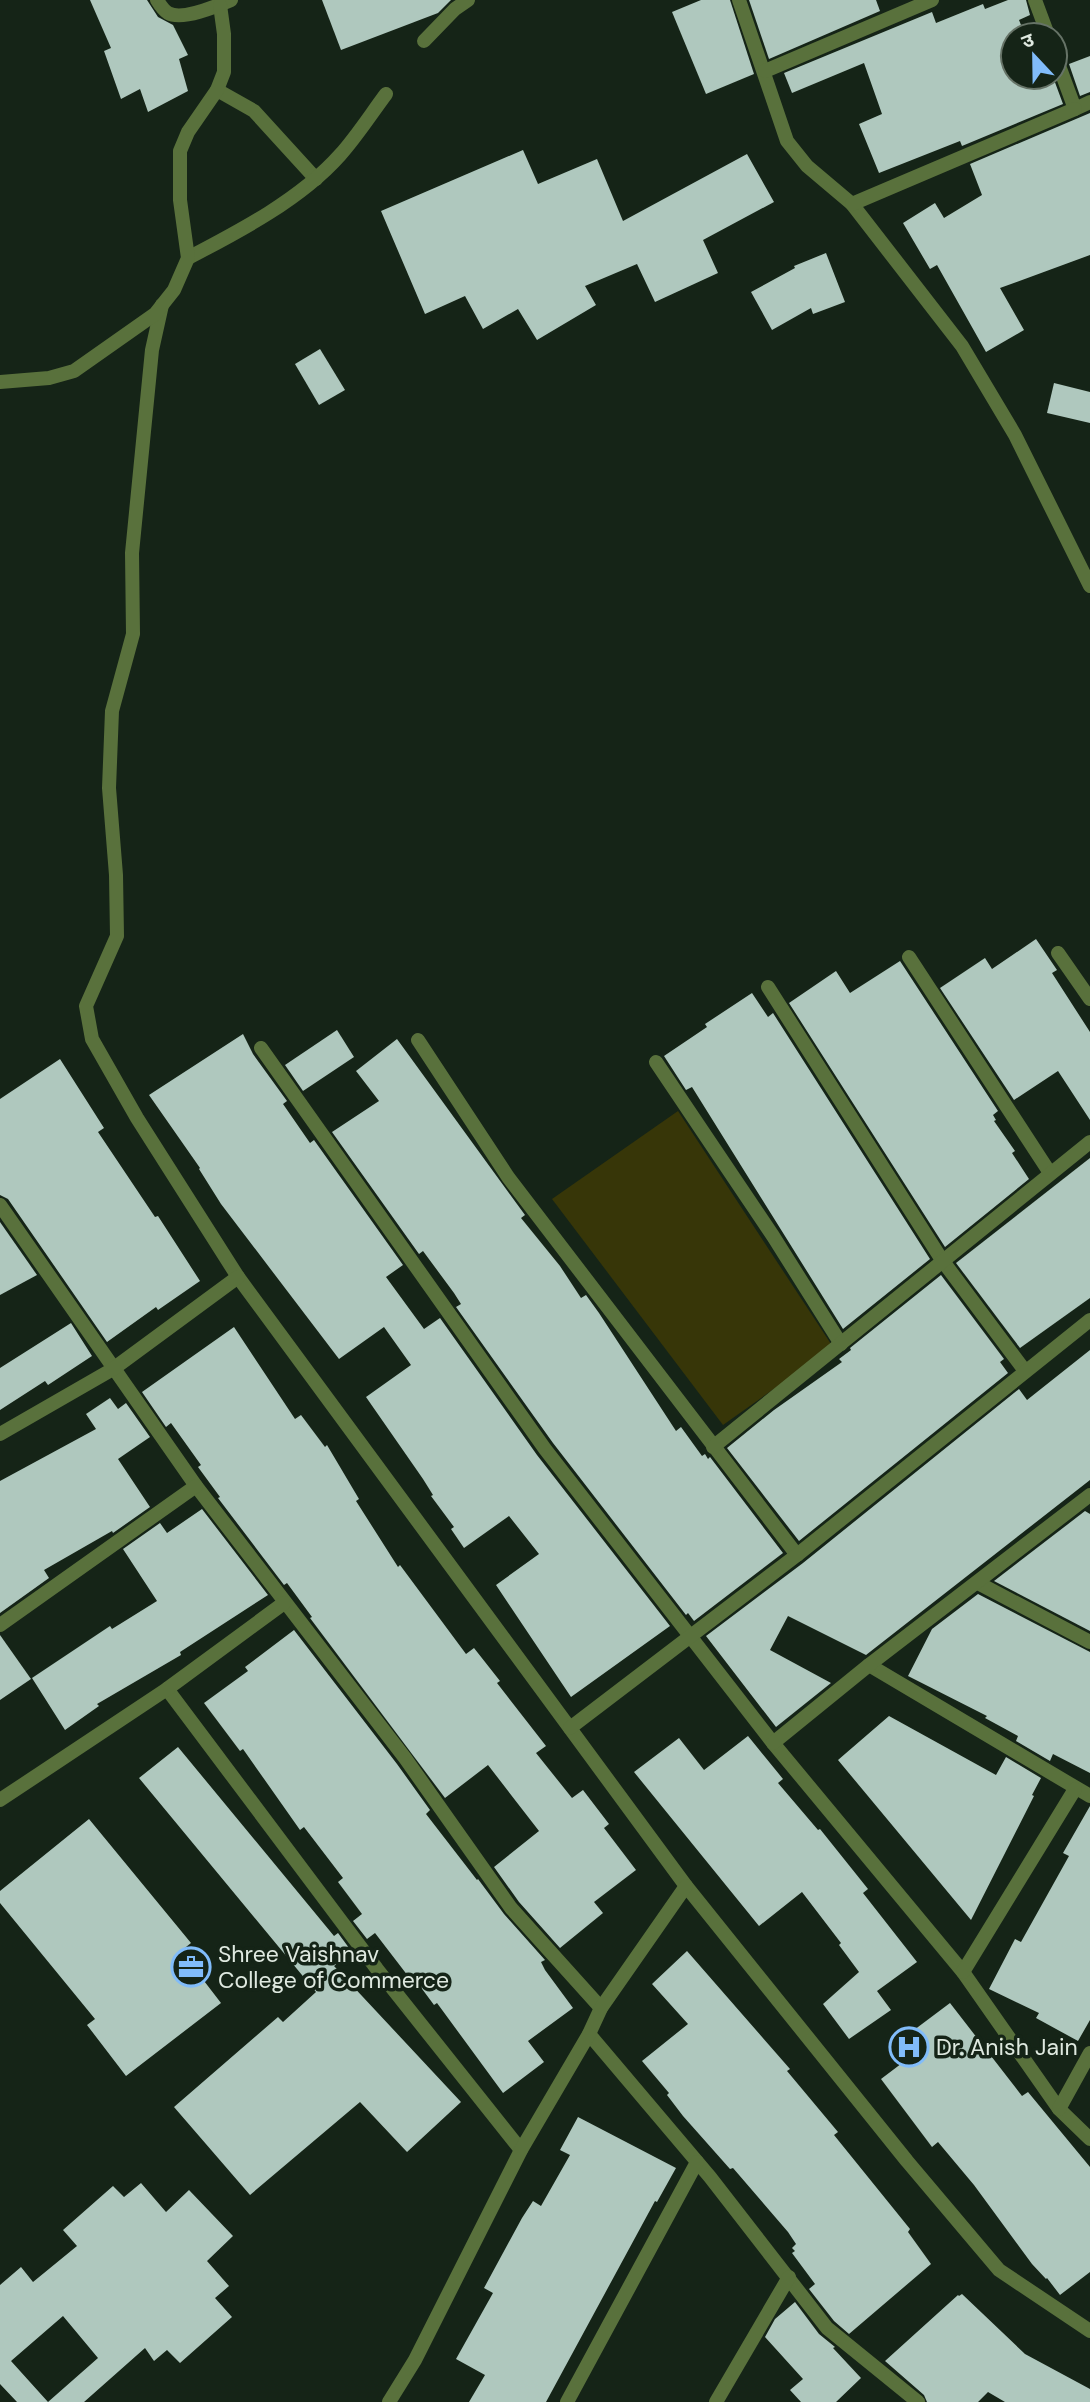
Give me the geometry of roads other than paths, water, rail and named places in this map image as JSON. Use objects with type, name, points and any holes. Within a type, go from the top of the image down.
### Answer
[{"type":"street","points":[[0,382],[49,378],[74,371],[155,314],[174,290],[188,258],[180,200],[180,151],[188,132],[217,90],[225,72],[225,2],[176,16],[166,12],[157,0]]},
{"type":"street","points":[[424,41],[455,9],[468,0]]},
{"type":"street","points":[[739,0],[787,141],[807,166],[852,204],[962,346],[1014,435],[1090,586]]},
{"type":"street","points":[[765,71],[911,4],[932,0]]},
{"type":"street","points":[[1035,0],[1043,21]]},
{"type":"street","points":[[217,90],[254,111],[316,179]]},
{"type":"street","points":[[1068,91],[1075,109]]},
{"type":"street","points":[[188,258],[238,232],[316,179],[340,155],[386,94]]},
{"type":"street","points":[[852,204],[1090,102]]},
{"type":"street","points":[[162,305],[152,350],[131,553],[133,634],[112,711],[109,788],[116,875],[117,936],[86,1006],[92,1039],[238,1277],[686,1886],[999,2270],[1090,2331]]},
{"type":"street","points":[[1058,953],[1090,999]]},
{"type":"street","points":[[909,957],[1050,1173]]},
{"type":"street","points":[[768,987],[942,1260],[1025,1371]]},
{"type":"street","points":[[418,1040],[508,1177],[797,1555]]},
{"type":"street","points":[[261,1048],[545,1449],[773,1743],[962,1972],[1059,2109],[1090,2139]]},
{"type":"street","points":[[656,1062],[841,1344]]},
{"type":"street","points":[[713,1447],[1090,1142]]},
{"type":"street","points":[[0,1205],[196,1486],[405,1758],[511,1908],[601,2007]]},
{"type":"street","points":[[0,1434],[113,1369],[238,1277]]},
{"type":"street","points":[[570,1728],[797,1555],[1090,1320]]},
{"type":"street","points":[[0,1625],[196,1486]]},
{"type":"street","points":[[773,1743],[869,1665],[1090,1495]]},
{"type":"street","points":[[978,1583],[1090,1642]]},
{"type":"street","points":[[0,1800],[167,1689],[284,1603]]},
{"type":"street","points":[[869,1665],[1090,1796]]},
{"type":"street","points":[[167,1689],[377,1969],[520,2150]]},
{"type":"street","points":[[962,1972],[1075,1789]]},
{"type":"street","points":[[389,2402],[415,2360],[520,2150],[589,2034],[601,2007],[686,1886]]},
{"type":"street","points":[[589,2034],[697,2162],[827,2328],[918,2402]]},
{"type":"street","points":[[1059,2109],[1090,2053]]},
{"type":"street","points":[[567,2402],[697,2162]]},
{"type":"street","points":[[716,2402],[789,2277]]},
{"type":"place","name":"Shree Vaishnav College of Commerce","points":[[191,1967]]},
{"type":"place","name":"Dr. Anish Jain","points":[[909,2047]]}]
